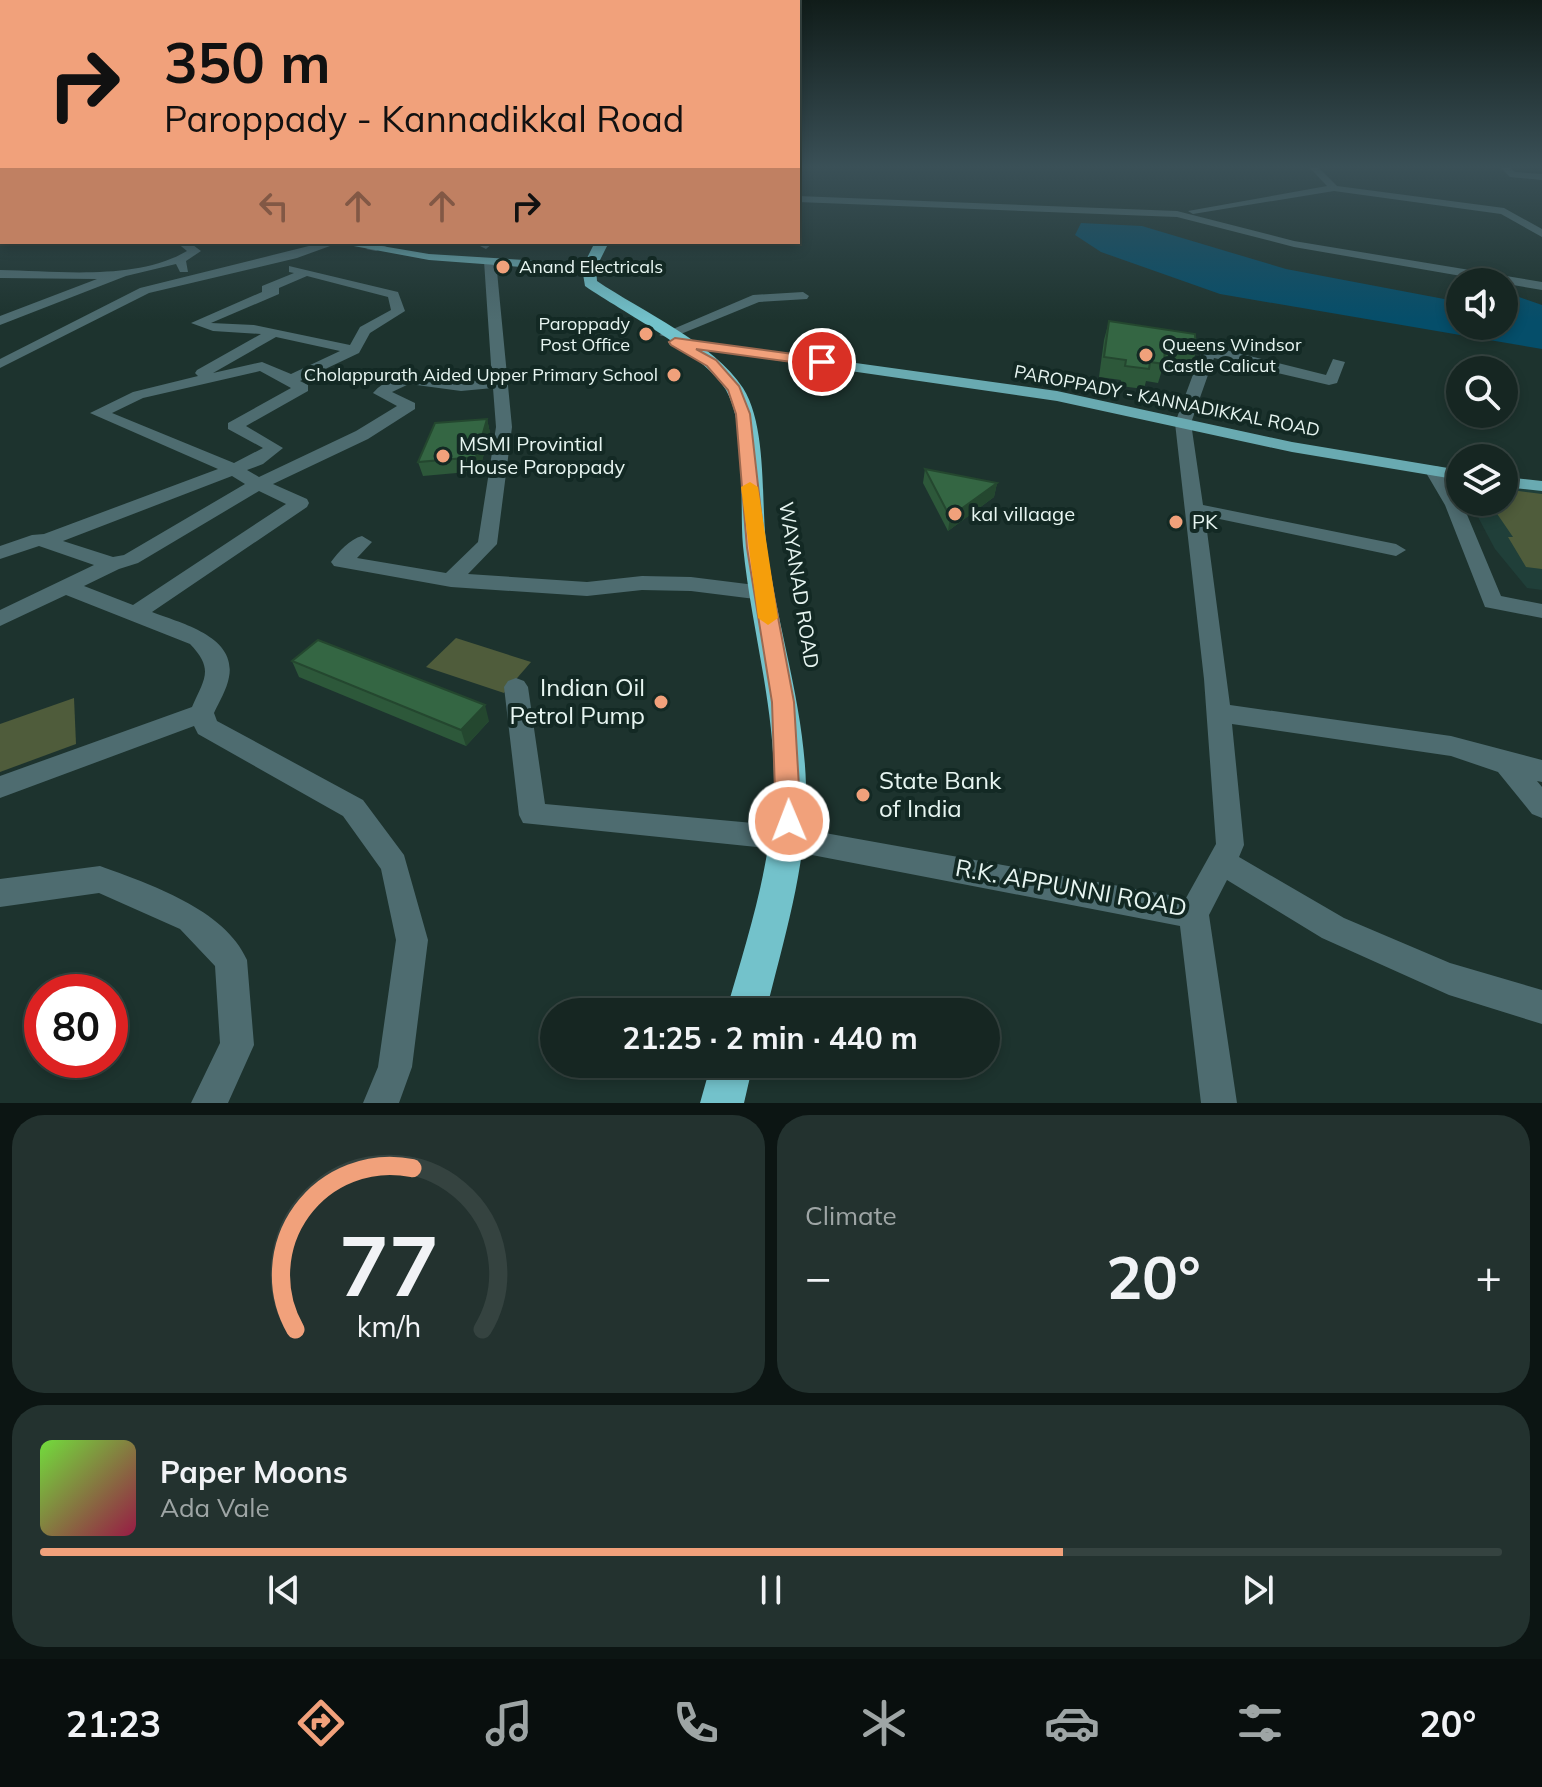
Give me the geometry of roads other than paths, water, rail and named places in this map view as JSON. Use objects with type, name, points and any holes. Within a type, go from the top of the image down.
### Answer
[{"type":"highway","points":[[589,268],[601,244]]},
{"type":"highway","name":"WAYANAD ROAD","points":[[589,268],[590,283],[671,339],[712,363],[734,389],[743,414],[763,593],[783,702],[788,767],[786,838],[780,880],[750,998]]},
{"type":"highway","points":[[722,1103],[728,1078]]},
{"type":"main road","points":[[346,244],[372,249],[488,250],[589,268]]},
{"type":"main road","name":"PAROPPADY - KANNADIKKAL ROAD","points":[[671,339],[1057,396],[1292,447],[1446,473]]},
{"type":"main road","points":[[1518,483],[1542,486]]},
{"type":"street","points":[[1194,218],[1294,244],[1542,286]]},
{"type":"street","points":[[1516,218],[1542,234]]},
{"type":"street","points":[[0,274],[98,275],[134,270],[180,260],[195,251],[185,244]]},
{"type":"street","points":[[0,321],[134,270],[164,284],[275,262],[330,244]]},
{"type":"street","points":[[372,249],[384,244]]},
{"type":"street","points":[[451,580],[487,544],[504,427],[488,250]]},
{"type":"street","points":[[0,364],[92,315],[164,284],[181,274],[185,267],[180,260]]},
{"type":"street","points":[[275,262],[304,273],[394,295],[398,311],[365,330],[354,350],[291,380]]},
{"type":"street","points":[[304,273],[266,289],[275,291],[198,323],[218,331],[236,327],[354,350]]},
{"type":"street","points":[[671,339],[757,298],[803,296]]},
{"type":"street","points":[[182,384],[271,334]]},
{"type":"street","points":[[1183,423],[1206,347],[1329,380],[1332,380],[1338,362]]},
{"type":"street","points":[[136,613],[300,503],[234,469],[98,413],[138,395],[262,366],[291,380]]},
{"type":"street","points":[[0,619],[112,564],[131,559],[258,484],[362,435],[409,406],[381,393],[388,386],[421,379],[462,386],[500,383]]},
{"type":"street","points":[[44,541],[234,469],[275,448],[234,426],[303,388],[288,381],[291,380]]},
{"type":"street","name":"R.K. APPUNNI ROAD","points":[[516,687],[533,815],[786,838],[1194,914],[1230,845],[1219,713],[1183,423]]},
{"type":"street","points":[[1434,471],[1454,505],[1493,602],[1542,611]]},
{"type":"street","points":[[1192,508],[1396,550]]},
{"type":"street","points":[[0,553],[39,539],[112,564]]},
{"type":"street","points":[[362,542],[341,562],[451,580],[587,589],[642,583],[691,584],[763,593]]},
{"type":"street","points":[[68,588],[198,638],[215,656],[218,675],[202,713],[207,727],[353,808],[394,864],[412,940],[395,1067],[381,1103]]},
{"type":"street","points":[[0,787],[202,713]]},
{"type":"street","points":[[1219,713],[1451,746],[1507,764],[1542,771]]},
{"type":"street","points":[[1507,764],[1542,806]]},
{"type":"street","points":[[1222,862],[1333,928],[1449,979],[1542,1007]]},
{"type":"street","points":[[0,893],[100,879],[191,919],[201,929],[231,960],[237,1045],[209,1103]]},
{"type":"street","points":[[1194,914],[1219,1103]]},
{"type":"water","points":[[1081,223],[1142,226],[1286,269],[1446,299],[1446,333],[1220,294],[1101,252],[1075,235]]},
{"type":"water","points":[[1518,297],[1542,305],[1542,349],[1489,340],[1518,340]]},
{"type":"place","name":"Anand Electricals","points":[[503,267]]},
{"type":"place","name":"Paroppady Post Office","points":[[646,334]]},
{"type":"place","name":"Queens Windsor Castle Calicut","points":[[1146,355]]},
{"type":"place","name":"Cholappurath Aided Upper Primary School","points":[[674,375]]},
{"type":"place","name":"MSMI Provintial House Paroppady","points":[[443,456]]},
{"type":"place","name":"kal villaage","points":[[955,514]]},
{"type":"place","name":"PK","points":[[1176,522]]},
{"type":"place","name":"Indian Oil Petrol Pump","points":[[661,702]]},
{"type":"place","name":"State Bank of India","points":[[863,795]]}]
